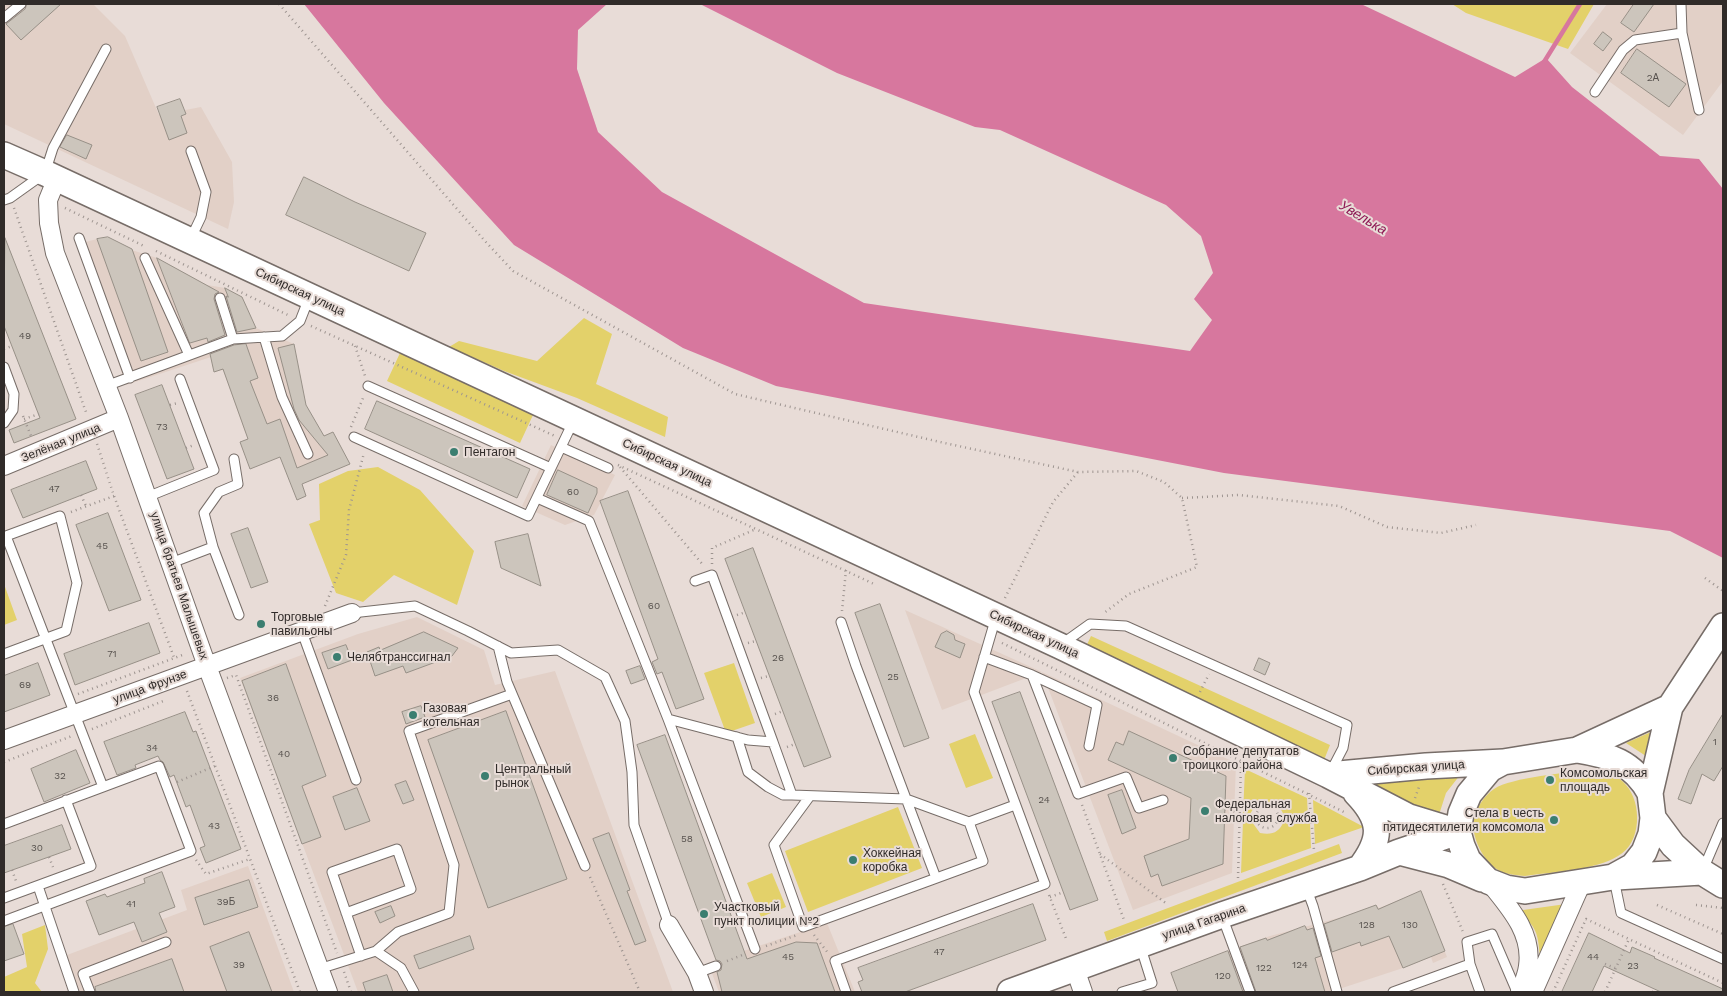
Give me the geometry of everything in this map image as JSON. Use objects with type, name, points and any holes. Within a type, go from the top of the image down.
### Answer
[{"type":"street","name":"Сибирская улица","points":[[4,155],[50,183],[190,240],[310,297],[566,435],[993,627],[1060,646],[1328,775],[1409,817],[1458,832]]},
{"type":"street","name":"улица братьев Малышевых","points":[[50,183],[49,223],[55,253],[119,418],[207,666],[328,992]]},
{"type":"street","name":"Зелёная улица","points":[[4,466],[119,418]]},
{"type":"street","name":"улица Фрунзе","points":[[4,740],[352,614]]},
{"type":"street","points":[[1613,877],[1633,866],[1644,852],[1651,834],[1653,818],[1650,793],[1670,706],[1723,626]]},
{"type":"street","points":[[1518,992],[1528,968],[1527,944],[1516,915],[1468,860],[1458,832],[1461,813],[1469,794],[1490,769],[1503,762],[1577,750],[1670,706]]},
{"type":"street","points":[[1577,750],[1605,756],[1625,765],[1644,782],[1650,793]]},
{"type":"street","name":"Сибирская улица","points":[[1328,775],[1426,766],[1503,762]]},
{"type":"street","name":"Сибирская улица","points":[[1350,788],[1365,803],[1374,816],[1376,829]]},
{"type":"street","points":[[1653,818],[1673,845],[1702,872],[1723,885]]},
{"type":"street","points":[[1360,868],[1369,856],[1375,843],[1376,829]]},
{"type":"street","name":"улица Гагарина","points":[[1010,992],[1458,832]]},
{"type":"street","points":[[1399,852],[1449,865],[1506,888],[1525,891],[1613,877],[1702,872]]},
{"type":"street","points":[[1533,992],[1582,882]]},
{"type":"street","points":[[669,925],[697,973],[704,992]]},
{"type":"street","points":[[1075,969],[1083,992]]},
{"type":"lane","points":[[4,18],[21,4]]},
{"type":"lane","points":[[1681,4],[1682,33],[1699,110]]},
{"type":"lane","points":[[1595,92],[1623,50],[1635,40],[1682,33]]},
{"type":"lane","points":[[7,199],[50,183],[53,148],[106,49]]},
{"type":"lane","points":[[190,240],[201,217],[206,192],[191,151]]},
{"type":"lane","points":[[79,238],[130,378]]},
{"type":"lane","points":[[145,258],[188,355]]},
{"type":"lane","points":[[106,386],[234,339],[282,336],[300,321],[310,297]]},
{"type":"lane","points":[[220,298],[234,339]]},
{"type":"lane","points":[[264,337],[282,397],[308,454]]},
{"type":"lane","points":[[4,367],[14,394],[13,410],[4,423]]},
{"type":"lane","points":[[147,496],[214,470],[180,379]]},
{"type":"lane","points":[[368,386],[551,468]]},
{"type":"lane","points":[[4,398],[14,394]]},
{"type":"lane","points":[[354,437],[528,516],[566,435],[610,465]]},
{"type":"lane","points":[[234,459],[238,484],[219,492],[204,513],[213,547],[238,615]]},
{"type":"lane","points":[[537,498],[589,521],[668,719],[755,949]]},
{"type":"lane","points":[[4,654],[45,639],[66,631],[77,583],[60,516],[5,536],[45,639],[67,698],[102,787]]},
{"type":"lane","points":[[171,563],[213,547]]},
{"type":"lane","points":[[696,581],[712,575],[792,795]]},
{"type":"lane","points":[[352,614],[415,606],[468,630],[511,653],[558,650],[605,677],[625,721],[632,772],[634,825],[669,925]]},
{"type":"lane","points":[[842,622],[856,666],[936,878]]},
{"type":"lane","points":[[1060,646],[1090,624],[1126,626],[1347,725],[1344,748],[1328,775]]},
{"type":"lane","points":[[846,992],[835,961],[1045,884],[974,692],[993,627]]},
{"type":"lane","points":[[309,629],[356,780]]},
{"type":"lane","points":[[498,646],[507,682],[585,866]]},
{"type":"lane","points":[[984,657],[1032,675],[1097,705],[1089,746]]},
{"type":"lane","points":[[1032,675],[1078,794],[1126,777],[1139,808],[1163,800]]},
{"type":"lane","points":[[320,969],[376,951],[398,932],[449,913],[454,864],[409,731],[512,694]]},
{"type":"lane","points":[[668,719],[748,740],[773,742]]},
{"type":"lane","points":[[737,737],[748,772],[783,795],[906,799],[969,822],[1015,805]]},
{"type":"lane","points":[[4,824],[159,766],[191,851],[4,921]]},
{"type":"lane","points":[[810,796],[774,845],[803,927],[983,860],[969,822]]},
{"type":"lane","points":[[4,898],[91,866],[66,800]]},
{"type":"lane","points":[[1702,872],[1723,824]]},
{"type":"lane","points":[[346,913],[411,889],[397,849],[332,872],[346,913],[361,956]]},
{"type":"lane","points":[[1613,877],[1621,913],[1723,959]]},
{"type":"lane","points":[[38,886],[74,992]]},
{"type":"lane","points":[[1306,887],[1337,992]]},
{"type":"lane","points":[[1222,915],[1250,992]]},
{"type":"lane","points":[[1480,992],[1470,964],[1467,942],[1492,934],[1518,992]]},
{"type":"lane","points":[[90,992],[83,974],[166,942]]},
{"type":"lane","points":[[1122,992],[1152,982],[1140,945]]},
{"type":"lane","points":[[376,951],[401,968],[414,992]]},
{"type":"lane","points":[[1393,992],[1470,964]]},
{"type":"lane","points":[[697,973],[716,966]]},
{"type":"path","points":[[279,4],[513,271],[736,394],[1078,472],[1136,471],[1164,482],[1182,498],[1197,567],[1129,594],[1090,624]]},
{"type":"path","points":[[50,183],[147,247]]},
{"type":"path","points":[[7,199],[93,430],[114,496],[300,992]]},
{"type":"path","points":[[156,252],[300,321],[566,435]]},
{"type":"path","points":[[309,629],[346,554],[349,510],[364,452],[350,429],[368,386],[355,345]]},
{"type":"path","points":[[4,349],[12,346]]},
{"type":"path","points":[[14,394],[38,453]]},
{"type":"path","points":[[24,419],[38,414]]},
{"type":"path","points":[[610,465],[619,466],[880,586]]},
{"type":"path","points":[[619,466],[712,575]]},
{"type":"path","points":[[1078,472],[1053,502],[993,627],[1241,761],[1309,793],[1376,829]]},
{"type":"path","points":[[81,495],[86,506]]},
{"type":"path","points":[[1182,498],[1239,495],[1339,506],[1387,527],[1441,533],[1476,525]]},
{"type":"path","points":[[60,516],[114,496]]},
{"type":"path","points":[[712,575],[712,548],[756,529]]},
{"type":"path","points":[[842,622],[846,570]]},
{"type":"path","points":[[1705,578],[1723,591]]},
{"type":"path","points":[[67,698],[202,648]]},
{"type":"path","points":[[214,683],[236,675],[351,992]]},
{"type":"path","points":[[4,762],[170,699]]},
{"type":"path","points":[[1238,878],[1241,761]]},
{"type":"path","points":[[166,786],[215,766]]},
{"type":"path","points":[[1309,793],[1314,850]]},
{"type":"path","points":[[1078,794],[1124,920]]},
{"type":"path","points":[[1266,806],[1276,810],[1278,819],[1273,827],[1266,829],[1259,825],[1256,818],[1259,810],[1266,806]]},
{"type":"path","points":[[1225,809],[1232,809],[1239,818]]},
{"type":"path","points":[[1239,818],[1256,818]]},
{"type":"path","points":[[1278,819],[1311,819]]},
{"type":"path","points":[[191,851],[206,874],[250,859]]},
{"type":"path","points":[[1100,854],[1167,904]]},
{"type":"path","points":[[585,866],[640,992]]},
{"type":"path","points":[[1045,884],[1067,941]]},
{"type":"path","points":[[1443,884],[1467,942]]},
{"type":"path","points":[[1050,897],[1064,892]]},
{"type":"path","points":[[1657,905],[1723,934]]},
{"type":"path","points":[[1696,905],[1723,908]]},
{"type":"path","points":[[1553,992],[1586,919],[1723,983]]},
{"type":"path","points":[[810,930],[835,961]]},
{"type":"path","points":[[716,966],[755,949],[801,934]]},
{"type":"path","points":[[1605,992],[1629,938]]},
{"type":"path","points":[[1605,964],[1615,968]]},
{"type":"shaded area","points":[[4,4],[93,4],[125,36],[159,115],[201,107],[232,162],[234,202],[228,229],[4,124]]},
{"type":"shaded area","points":[[1452,4],[1594,4],[1568,49],[1466,13]]},
{"type":"shaded area","points":[[1607,4],[1723,4],[1723,81],[1683,135],[1570,53]]},
{"type":"shaded area","points":[[97,239],[157,258],[207,285],[225,288],[242,297],[256,328],[294,344],[306,405],[324,436],[333,432],[350,464],[292,487],[268,424],[245,432],[223,370],[214,372],[211,357],[126,385],[78,244]]},
{"type":"shaded area","points":[[584,318],[612,334],[596,384],[668,417],[665,437],[577,398],[504,371],[449,347],[459,341],[537,361]]},
{"type":"shaded area","points":[[400,353],[533,415],[520,443],[387,381]]},
{"type":"shaded area","points":[[551,445],[615,475],[594,515],[565,525],[522,506]]},
{"type":"shaded area","points":[[378,467],[420,490],[474,551],[457,605],[394,575],[363,602],[336,593],[309,524],[320,520],[319,484],[348,471]]},
{"type":"shaded area","points":[[4,584],[17,620],[4,625]]},
{"type":"shaded area","points":[[905,610],[1042,672],[942,710]]},
{"type":"shaded area","points":[[417,617],[484,650],[495,685],[555,671],[673,992],[358,992],[240,678],[358,634]]},
{"type":"shaded area","points":[[1091,636],[1330,745],[1324,760],[1084,651]]},
{"type":"shaded area","points":[[734,663],[755,723],[726,733],[704,673]]},
{"type":"shaded area","points":[[1042,672],[1236,763],[1232,873],[1133,910]]},
{"type":"shaded area","points":[[1651,732],[1649,758],[1626,743]]},
{"type":"shaded area","points":[[975,734],[993,778],[966,788],[949,744]]},
{"type":"shaded area","points":[[1467,766],[1446,793],[1436,824],[1352,784]]},
{"type":"shaded area","points":[[1245,769],[1307,798],[1308,817],[1284,815],[1280,808],[1271,802],[1258,805],[1250,814],[1243,814]]},
{"type":"shaded area","points":[[1592,769],[1606,772],[1623,781],[1635,802],[1637,822],[1635,833],[1632,842],[1626,850],[1609,861],[1598,864],[1573,870],[1525,876],[1502,872],[1489,863],[1476,841],[1473,825],[1477,809],[1494,789],[1527,778]]},
{"type":"shaded area","points":[[1313,800],[1364,827],[1315,844]]},
{"type":"shaded area","name":"Хоккейная коробка","points":[[898,807],[922,868],[808,912],[785,851]]},
{"type":"shaded area","points":[[1243,821],[1252,822],[1260,833],[1264,834],[1277,831],[1284,821],[1310,823],[1311,848],[1241,873]]},
{"type":"shaded area","points":[[1339,844],[1342,853],[1107,941],[1104,932]]},
{"type":"shaded area","points":[[248,866],[294,992],[79,992],[67,955],[187,910],[181,890]]},
{"type":"shaded area","points":[[772,873],[786,907],[761,917],[747,883]]},
{"type":"shaded area","points":[[1421,891],[1447,957],[1433,963],[1431,957],[1330,992],[1204,992],[1194,963],[1270,936],[1346,916],[1376,905],[1379,908]]},
{"type":"shaded area","points":[[1566,904],[1540,958],[1535,931],[1528,921],[1516,911]]},
{"type":"shaded area","points":[[827,923],[855,992],[719,992],[708,963]]},
{"type":"shaded area","points":[[45,925],[48,949],[35,983],[42,992],[4,992],[4,977],[27,967],[22,934]]},
{"type":"water","name":"Увелька","points":[[304,4],[607,4],[578,30],[577,69],[598,132],[662,192],[864,303],[1190,351],[1212,320],[1194,299],[1213,273],[1201,236],[1166,205],[1000,130],[975,127],[837,73],[700,4],[1361,4],[1515,77],[1546,58],[1572,87],[1660,156],[1699,159],[1723,189],[1723,558],[1670,531],[1224,473],[776,386],[683,348],[514,245],[384,103]]},
{"type":"building","points":[[27,4],[61,4],[21,40],[6,24],[25,9]]},
{"type":"building","points":[[1634,4],[1654,4],[1634,32],[1621,23]]},
{"type":"building","points":[[1603,32],[1612,39],[1603,51],[1594,44]]},
{"type":"building","points":[[1637,49],[1686,84],[1669,107],[1621,73]]},
{"type":"building","points":[[180,99],[186,114],[181,116],[187,133],[169,140],[157,107]]},
{"type":"building","points":[[67,135],[92,145],[86,159],[60,147]]},
{"type":"building","points":[[304,177],[426,233],[409,271],[286,215]]},
{"type":"building","points":[[108,237],[132,249],[168,352],[141,361],[97,239]]},
{"type":"building","points":[[5,238],[76,419],[14,443],[9,430],[40,418],[4,326]]},
{"type":"building","points":[[157,258],[219,292],[215,294],[214,299],[225,335],[208,342],[207,338],[190,343]]},
{"type":"building","points":[[225,288],[242,297],[256,328],[237,332]]},
{"type":"building","points":[[246,344],[258,378],[250,381],[267,424],[280,419],[297,468],[328,455],[299,420],[294,409],[278,348],[294,344],[306,405],[324,436],[333,432],[350,464],[302,484],[306,496],[297,500],[280,457],[250,469],[240,442],[248,439],[223,369],[214,372],[210,354],[234,345]]},
{"type":"building","points":[[162,385],[194,469],[167,479],[135,395]]},
{"type":"building","name":"Пентагон","points":[[377,401],[530,469],[517,498],[365,429]]},
{"type":"building","points":[[86,461],[97,489],[23,518],[11,490]]},
{"type":"building","points":[[558,470],[597,488],[597,493],[588,513],[547,495]]},
{"type":"building","points":[[628,491],[704,699],[676,709],[662,672],[657,674],[652,662],[658,659],[600,501]]},
{"type":"building","points":[[108,513],[141,600],[109,611],[76,525]]},
{"type":"building","points":[[248,528],[268,582],[251,588],[231,534]]},
{"type":"building","points":[[528,534],[541,586],[501,568],[495,542]]},
{"type":"building","points":[[753,548],[831,757],[804,767],[725,559]]},
{"type":"building","points":[[880,604],[929,738],[904,747],[855,613]]},
{"type":"building","points":[[149,623],[160,653],[75,685],[64,654]]},
{"type":"building","points":[[947,631],[954,635],[955,640],[965,644],[960,658],[935,647],[941,634]]},
{"type":"building","points":[[424,632],[458,648],[452,656],[406,673],[403,666],[375,676],[367,652],[379,647],[380,650]]},
{"type":"building","name":"Челябтранссигнал","points":[[346,645],[352,660],[328,669],[322,653]]},
{"type":"building","points":[[1259,658],[1270,663],[1265,675],[1254,670]]},
{"type":"building","points":[[38,663],[50,695],[4,712],[4,676]]},
{"type":"building","points":[[286,664],[326,776],[302,786],[321,837],[302,844],[242,681]]},
{"type":"building","points":[[640,666],[645,679],[631,684],[626,671]]},
{"type":"building","points":[[1020,692],[1098,900],[1070,910],[992,702]]},
{"type":"building","name":"Газовая котельная","points":[[421,706],[425,717],[406,724],[402,712]]},
{"type":"building","name":"Центральный рынок","points":[[506,711],[567,879],[488,908],[428,740]]},
{"type":"building","points":[[185,712],[193,732],[196,731],[241,849],[206,863],[200,848],[205,846],[190,805],[186,807],[174,775],[170,777],[158,756],[135,765],[136,768],[117,775],[104,742]]},
{"type":"building","points":[[1723,714],[1723,766],[1714,781],[1702,774],[1691,804],[1678,799],[1689,770]]},
{"type":"building","points":[[1129,731],[1226,776],[1223,864],[1162,886],[1158,874],[1151,877],[1144,856],[1189,839],[1191,798],[1108,760],[1116,742],[1123,745]]},
{"type":"building","points":[[665,735],[747,959],[796,942],[817,943],[835,992],[722,992],[717,972],[721,970],[722,964],[716,960],[637,745]]},
{"type":"building","points":[[76,750],[90,783],[44,802],[31,769]]},
{"type":"building","points":[[406,781],[414,800],[403,804],[395,785]]},
{"type":"building","points":[[357,788],[370,821],[345,830],[333,797]]},
{"type":"building","points":[[1122,790],[1136,828],[1122,834],[1108,795]]},
{"type":"building","points":[[62,825],[71,849],[4,873],[4,846]]},
{"type":"building","points":[[609,833],[630,890],[627,891],[646,941],[635,945],[593,839]]},
{"type":"building","points":[[162,872],[175,907],[159,913],[167,932],[142,942],[134,922],[99,935],[86,901],[105,894],[107,897],[145,883],[144,879]]},
{"type":"building","points":[[249,880],[258,907],[204,925],[195,898]]},
{"type":"building","points":[[1421,891],[1445,951],[1403,968],[1389,936],[1361,946],[1360,942],[1332,952],[1324,924],[1376,905],[1378,909]]},
{"type":"building","points":[[1033,904],[1046,940],[905,992],[862,992],[858,982],[863,980],[858,968]]},
{"type":"building","points":[[391,906],[395,916],[380,923],[375,912]]},
{"type":"building","points":[[13,924],[24,954],[4,961],[4,927]]},
{"type":"building","points":[[1305,926],[1307,930],[1313,928],[1321,956],[1315,958],[1325,992],[1256,992],[1240,947],[1266,938],[1267,940]]},
{"type":"building","points":[[249,932],[272,992],[227,992],[210,947]]},
{"type":"building","points":[[1589,933],[1630,953],[1632,947],[1655,957],[1723,989],[1723,992],[1661,992],[1604,966],[1592,992],[1562,992]]},
{"type":"building","points":[[470,936],[474,949],[419,969],[414,956]]},
{"type":"building","points":[[1228,951],[1243,992],[1178,992],[1171,973]]},
{"type":"building","points":[[172,959],[184,992],[96,992],[95,987]]},
{"type":"building","points":[[387,975],[393,992],[366,992],[363,983]]},
{"type":"waterway","points":[[1544,62],[1580,4]]},
{"type":"place","name":"Пентагон","points":[[454,452]]},
{"type":"place","name":"Торговые павильоны","points":[[261,624]]},
{"type":"place","name":"Челябтранссигнал","points":[[337,657]]},
{"type":"place","name":"Газовая котельная","points":[[413,715]]},
{"type":"place","name":"Собрание депутатов троицкого района","points":[[1173,758]]},
{"type":"place","name":"Центральный рынок","points":[[485,776]]},
{"type":"place","name":"Комсомольская площадь","points":[[1550,780]]},
{"type":"place","name":"Федеральная налоговая служба","points":[[1205,811]]},
{"type":"place","name":"Стела в честь пятидесятилетия комсомола","points":[[1554,820]]},
{"type":"place","name":"Хоккейная коробка","points":[[853,860]]},
{"type":"place","name":"Участковый пункт полиции №2","points":[[704,914]]}]
